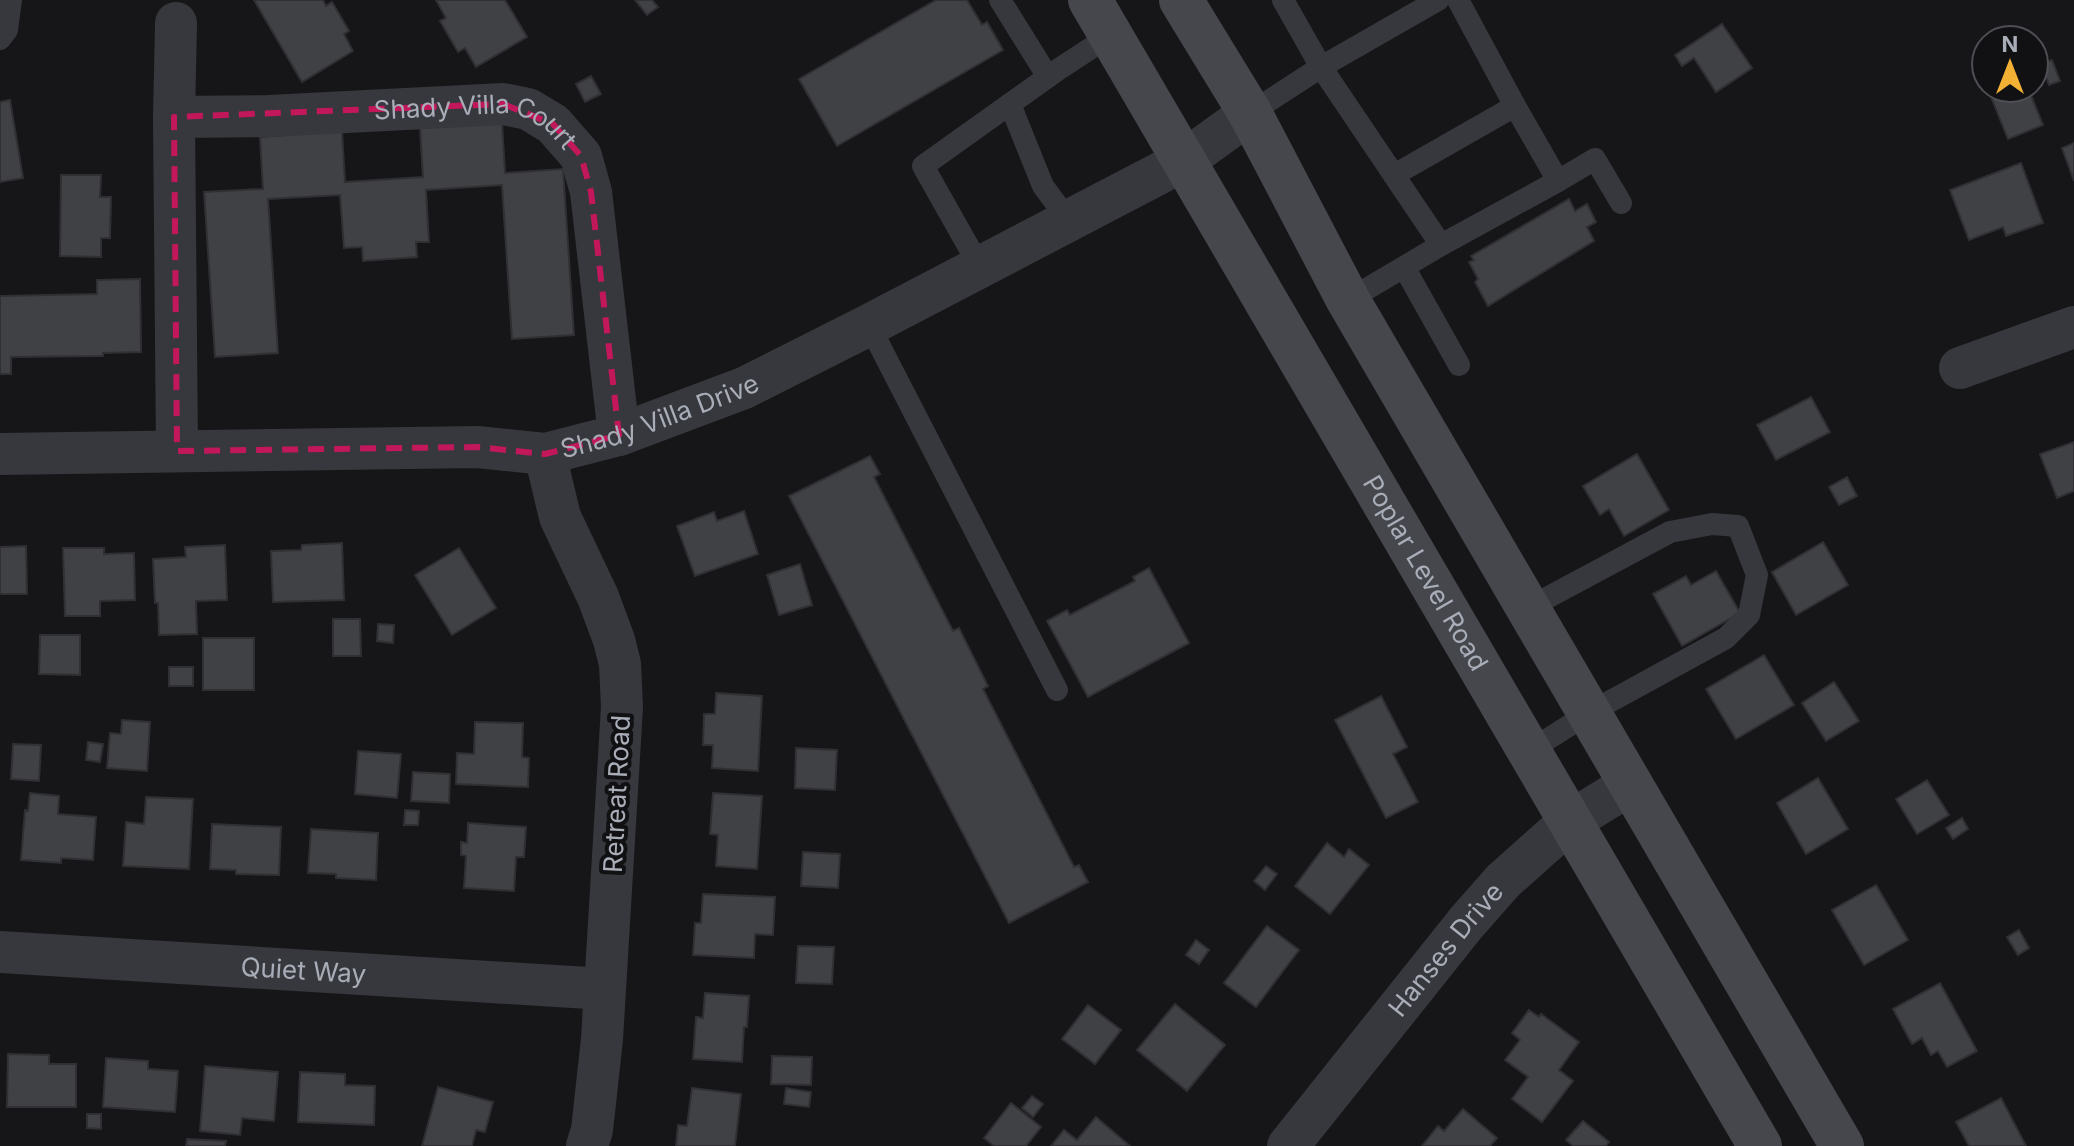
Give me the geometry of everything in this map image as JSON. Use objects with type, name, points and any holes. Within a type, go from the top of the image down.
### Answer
[{"type":"main road","points":[[1181,0],[1250,113],[1348,300],[1842,1146]]},
{"type":"main road","name":"Poplar Level Road","points":[[1101,18],[1760,1146]]},
{"type":"street","points":[[176,23],[177,451]]},
{"type":"street","name":"Shady Villa Court","points":[[174,117],[269,116],[503,104],[528,109],[553,124],[581,156],[591,192],[619,435]]},
{"type":"street","name":"Shady Villa Drive","points":[[0,454],[477,447],[545,454],[619,435],[744,388],[869,325],[1185,160],[1250,113]]},
{"type":"street","points":[[1960,368],[2074,327]]},
{"type":"street","name":"Retreat Road","points":[[545,454],[560,517],[598,597],[620,664],[622,707],[605,989],[592,1130],[587,1146]]},
{"type":"street","name":"Hanses Drive","points":[[1288,1146],[1503,881],[1569,822],[1631,784]]},
{"type":"street","name":"Quiet Way","points":[[0,952],[605,989]]},
{"type":"lane","points":[[0,39],[7,30],[11,0]]},
{"type":"lane","points":[[1000,0],[1048,77]]},
{"type":"lane","points":[[1283,0],[1321,67],[1441,245]]},
{"type":"lane","points":[[1250,113],[1321,67],[1438,0]]},
{"type":"lane","points":[[1458,0],[1558,181]]},
{"type":"lane","points":[[980,267],[923,166],[1048,77],[1101,18]]},
{"type":"lane","points":[[1010,104],[1043,186],[1069,221]]},
{"type":"lane","points":[[1394,175],[1515,106]]},
{"type":"lane","points":[[1348,300],[1595,159],[1621,203]]},
{"type":"lane","points":[[1404,267],[1459,365]]},
{"type":"lane","points":[[869,325],[1057,690]]},
{"type":"lane","points":[[1528,608],[1670,532],[1712,524],[1738,526],[1757,575],[1749,615],[1726,638],[1589,713],[1529,751]]},
{"type":"highlighted area","points":[[503,104],[553,124],[581,156],[591,192],[619,435],[545,454],[477,447],[177,451],[174,117]]},
{"type":"building","points":[[254,0],[323,0],[326,6],[332,2],[349,31],[344,34],[353,51],[302,82]]},
{"type":"building","points":[[436,0],[505,0],[527,37],[476,67],[465,48],[458,52],[440,21],[446,18]]},
{"type":"building","points":[[635,0],[652,0],[658,7],[647,15]]},
{"type":"building","points":[[936,0],[967,0],[982,25],[987,22],[1003,50],[837,146],[799,79]]},
{"type":"building","points":[[1722,24],[1752,68],[1716,92],[1694,58],[1682,66],[1675,55]]},
{"type":"building","points":[[2050,61],[2060,81],[2050,85]]},
{"type":"building","points":[[591,76],[601,94],[585,102],[576,84]]},
{"type":"building","points":[[10,100],[23,178],[0,182],[0,102]]},
{"type":"building","points":[[1994,104],[2034,104],[2043,125],[2008,139]]},
{"type":"building","points":[[502,122],[505,173],[563,169],[574,335],[512,339],[502,185],[426,190],[429,242],[416,242],[417,257],[363,261],[362,247],[344,248],[340,195],[268,199],[278,353],[215,357],[204,192],[263,189],[260,137],[342,131],[345,182],[423,177],[420,128]]},
{"type":"building","points":[[2074,143],[2074,181],[2062,148]]},
{"type":"building","points":[[2021,163],[2043,223],[2006,236],[2003,227],[1969,240],[1950,190]]},
{"type":"building","points":[[61,175],[101,175],[100,197],[111,197],[110,238],[101,238],[101,257],[60,256]]},
{"type":"building","points":[[1569,199],[1575,211],[1587,204],[1596,222],[1587,227],[1594,241],[1488,306],[1475,282],[1478,279],[1469,262],[1474,260],[1471,256]]},
{"type":"building","points":[[140,279],[141,352],[103,353],[103,356],[11,357],[11,374],[0,374],[0,296],[97,294],[97,280]]},
{"type":"building","points":[[1811,397],[1830,432],[1776,460],[1757,425]]},
{"type":"building","points":[[2074,442],[2074,491],[2057,498],[2040,454]]},
{"type":"building","points":[[1637,454],[1669,510],[1624,536],[1609,509],[1600,515],[1583,486]]},
{"type":"building","points":[[870,456],[880,474],[874,477],[953,631],[959,628],[988,686],[983,689],[1074,867],[1079,865],[1088,882],[1009,923],[789,496]]},
{"type":"building","points":[[1847,477],[1857,496],[1839,505],[1829,487]]},
{"type":"building","points":[[744,511],[758,554],[695,576],[677,526],[714,512],[717,521]]},
{"type":"building","points":[[1823,542],[1848,585],[1796,615],[1772,572]]},
{"type":"building","points":[[342,543],[344,600],[273,602],[271,551],[301,550],[302,545]]},
{"type":"building","points":[[225,545],[227,600],[196,601],[197,634],[159,635],[153,559],[186,557],[185,547]]},
{"type":"building","points":[[26,546],[27,594],[0,594],[0,547]]},
{"type":"building","points":[[63,548],[104,548],[104,554],[134,553],[135,600],[100,601],[100,616],[65,616]]},
{"type":"building","points":[[459,548],[496,608],[452,635],[415,575]]},
{"type":"building","points":[[800,564],[812,605],[779,615],[767,575]]},
{"type":"building","points":[[1149,568],[1189,643],[1088,697],[1047,621],[1067,610],[1070,615],[1135,581],[1133,577]]},
{"type":"building","points":[[1716,571],[1740,613],[1682,646],[1653,594],[1686,576],[1691,585]]},
{"type":"building","points":[[333,619],[360,619],[361,656],[333,656]]},
{"type":"building","points":[[378,624],[394,625],[393,643],[377,641]]},
{"type":"building","points":[[40,635],[80,635],[80,675],[39,674]]},
{"type":"building","points":[[203,638],[254,638],[254,690],[203,690]]},
{"type":"building","points":[[1764,655],[1794,705],[1736,739],[1706,689]]},
{"type":"building","points":[[169,667],[193,667],[193,686],[169,686]]},
{"type":"building","points":[[1834,682],[1859,721],[1826,741],[1802,703]]},
{"type":"building","points":[[716,693],[762,696],[758,771],[712,768],[713,745],[703,745],[704,714],[715,714]]},
{"type":"building","points":[[1381,696],[1407,747],[1393,754],[1418,802],[1386,818],[1335,720]]},
{"type":"building","points":[[122,720],[150,722],[147,771],[107,768],[110,733],[121,734]]},
{"type":"building","points":[[475,722],[523,723],[522,757],[529,758],[528,787],[456,784],[457,753],[474,754]]},
{"type":"building","points":[[88,742],[103,744],[100,762],[86,760]]},
{"type":"building","points":[[13,744],[41,745],[39,781],[11,779]]},
{"type":"building","points":[[796,748],[837,750],[835,790],[795,788]]},
{"type":"building","points":[[358,751],[401,754],[397,798],[355,794]]},
{"type":"building","points":[[413,772],[450,774],[449,803],[411,801]]},
{"type":"building","points":[[1818,778],[1848,829],[1806,854],[1777,803]]},
{"type":"building","points":[[1927,780],[1949,815],[1917,834],[1896,799]]},
{"type":"building","points":[[30,793],[59,796],[58,814],[96,817],[93,860],[61,858],[61,863],[21,860],[25,810],[28,811]]},
{"type":"building","points":[[713,793],[762,796],[757,869],[716,866],[718,835],[710,834]]},
{"type":"building","points":[[146,797],[193,799],[189,869],[123,866],[126,822],[144,824]]},
{"type":"building","points":[[405,810],[419,811],[418,825],[404,825]]},
{"type":"building","points":[[1962,818],[1968,829],[1953,839],[1946,828]]},
{"type":"building","points":[[468,823],[526,827],[524,857],[516,857],[514,891],[464,888],[466,856],[461,855],[461,842],[467,843]]},
{"type":"building","points":[[212,824],[281,827],[279,875],[236,874],[236,870],[210,869]]},
{"type":"building","points":[[311,829],[378,833],[376,880],[308,873]]},
{"type":"building","points":[[1327,843],[1344,857],[1349,849],[1369,865],[1330,914],[1295,886]]},
{"type":"building","points":[[803,852],[840,854],[838,888],[801,886]]},
{"type":"building","points":[[1266,866],[1277,874],[1265,890],[1254,881]]},
{"type":"building","points":[[1876,885],[1908,940],[1864,965],[1832,910]]},
{"type":"building","points":[[703,894],[775,897],[773,935],[755,934],[754,958],[693,955],[695,923],[701,923]]},
{"type":"building","points":[[1267,926],[1299,950],[1256,1007],[1224,983]]},
{"type":"building","points":[[2019,930],[2029,948],[2018,955],[2007,937]]},
{"type":"building","points":[[1196,940],[1209,950],[1199,964],[1186,955]]},
{"type":"building","points":[[798,946],[834,947],[832,984],[796,983]]},
{"type":"building","points":[[1940,983],[1977,1051],[1947,1067],[1938,1051],[1931,1055],[1922,1038],[1912,1044],[1893,1009]]},
{"type":"building","points":[[705,993],[749,996],[742,1062],[693,1059],[696,1017],[703,1018]]},
{"type":"building","points":[[1175,1004],[1225,1045],[1187,1091],[1137,1050]]},
{"type":"building","points":[[1088,1005],[1121,1030],[1095,1064],[1062,1039]]},
{"type":"building","points":[[1529,1010],[1539,1017],[1541,1014],[1579,1042],[1559,1070],[1573,1081],[1542,1122],[1512,1099],[1528,1077],[1505,1060],[1520,1040],[1512,1033]]},
{"type":"building","points":[[8,1054],[49,1055],[49,1064],[76,1064],[76,1107],[7,1107]]},
{"type":"building","points":[[772,1056],[812,1057],[811,1085],[771,1084]]},
{"type":"building","points":[[106,1058],[148,1061],[148,1069],[178,1071],[175,1112],[103,1107]]},
{"type":"building","points":[[205,1066],[278,1072],[274,1121],[242,1118],[240,1135],[200,1131]]},
{"type":"building","points":[[300,1072],[345,1074],[345,1085],[375,1086],[374,1125],[298,1122]]},
{"type":"building","points":[[438,1087],[493,1102],[485,1132],[476,1130],[472,1146],[422,1146]]},
{"type":"building","points":[[692,1088],[741,1094],[735,1146],[676,1146],[678,1125],[687,1126]]},
{"type":"building","points":[[786,1088],[811,1092],[809,1107],[784,1104]]},
{"type":"building","points":[[1032,1096],[1043,1104],[1033,1117],[1022,1108]]},
{"type":"building","points":[[2001,1098],[2026,1146],[1969,1146],[1956,1122]]},
{"type":"building","points":[[1011,1103],[1041,1127],[1026,1146],[994,1146],[984,1138]]},
{"type":"building","points":[[1463,1109],[1497,1138],[1490,1146],[1422,1146],[1438,1126],[1444,1131]]},
{"type":"building","points":[[87,1114],[101,1114],[101,1129],[87,1128]]},
{"type":"building","points":[[1096,1117],[1130,1146],[1051,1146],[1064,1130],[1077,1140]]},
{"type":"building","points":[[1583,1121],[1609,1142],[1606,1146],[1573,1146],[1566,1140]]},
{"type":"building","points":[[187,1139],[226,1141],[225,1146],[186,1146]]}]
